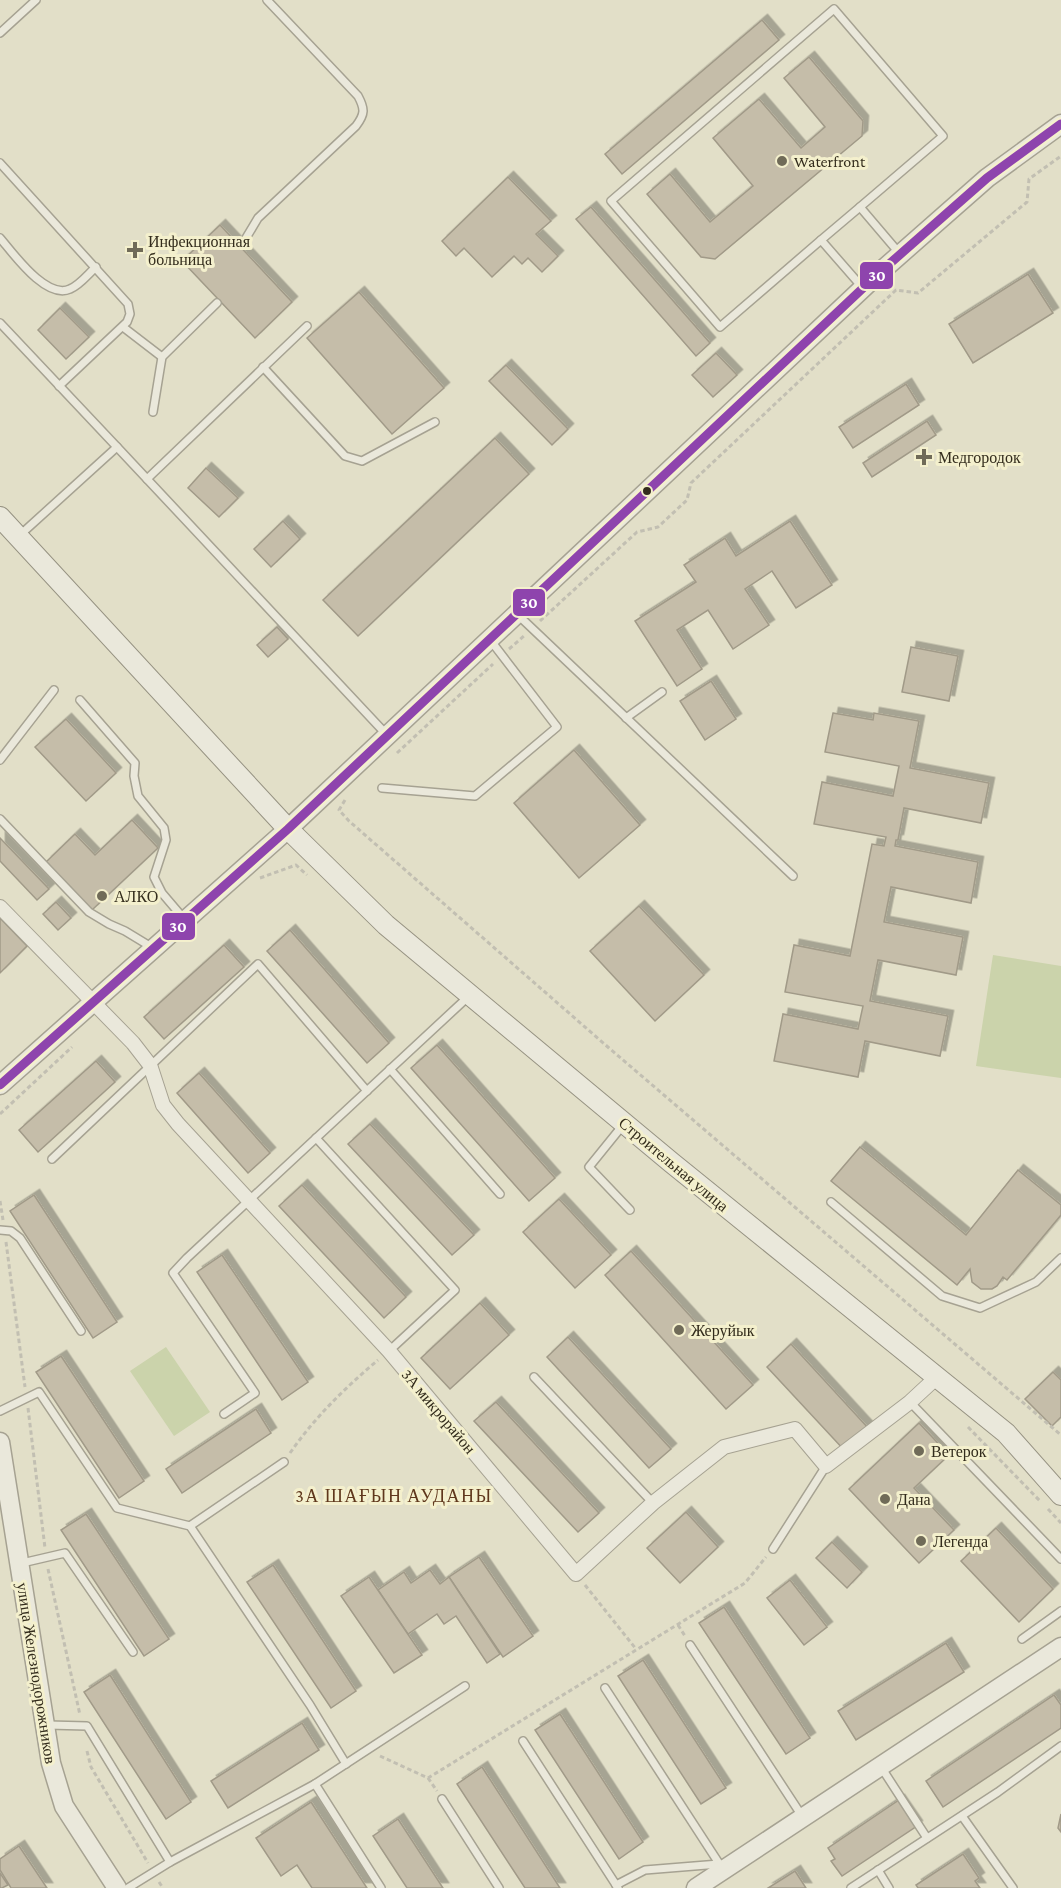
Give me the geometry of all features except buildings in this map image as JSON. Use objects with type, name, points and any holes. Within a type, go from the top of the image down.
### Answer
[{"type":"main road","name":"Строительная улица","points":[[0,517],[288,829],[386,925],[1006,1433],[1061,1495]]},
{"type":"street","points":[[0,1085],[288,829],[863,288],[987,178],[1061,124]]},
{"type":"street","name":"3А микрорайон","points":[[0,906],[133,1043],[150,1065],[163,1105],[389,1351],[576,1574]]},
{"type":"street","points":[[576,1574],[653,1503],[724,1447],[795,1429],[826,1466],[910,1402],[937,1377]]},
{"type":"street","name":"улица Железнодорожников","points":[[0,1442],[51,1764],[64,1806],[117,1888]]},
{"type":"street","points":[[696,1888],[721,1867],[803,1818],[1061,1647]]},
{"type":"lane","points":[[0,33],[36,0]]},
{"type":"lane","points":[[243,243],[258,218],[356,126],[364,115],[364,106],[358,96],[267,0]]},
{"type":"lane","points":[[834,9],[943,136],[821,240],[720,327],[611,201],[834,9]]},
{"type":"lane","points":[[0,163],[128,304],[130,314],[123,327],[59,386]]},
{"type":"lane","points":[[860,207],[900,255]]},
{"type":"lane","points":[[0,238],[34,277],[61,291],[70,289],[96,267]]},
{"type":"lane","points":[[821,240],[863,288]]},
{"type":"lane","points":[[153,412],[162,357],[217,303]]},
{"type":"lane","points":[[0,322],[387,736]]},
{"type":"lane","points":[[147,479],[307,326]]},
{"type":"lane","points":[[123,327],[162,357]]},
{"type":"lane","points":[[263,367],[345,456],[362,461],[435,422]]},
{"type":"lane","points":[[18,537],[117,447]]},
{"type":"lane","points":[[516,614],[794,876]]},
{"type":"lane","points":[[382,788],[475,796],[557,727],[489,639]]},
{"type":"lane","points":[[0,760],[54,690]]},
{"type":"lane","points":[[626,718],[662,692]]},
{"type":"lane","points":[[80,700],[135,763],[134,776],[138,796],[164,828],[166,840],[154,878],[162,893],[185,920]]},
{"type":"lane","points":[[0,819],[89,912],[153,948]]},
{"type":"lane","points":[[52,1159],[258,964],[367,1091]]},
{"type":"lane","points":[[224,1414],[255,1393],[173,1273],[470,994]]},
{"type":"lane","points":[[390,1069],[500,1194]]},
{"type":"lane","points":[[625,1123],[589,1167],[630,1210]]},
{"type":"lane","points":[[316,1138],[455,1290],[389,1351]]},
{"type":"lane","points":[[831,1202],[942,1296],[980,1308],[1036,1282],[1061,1258]]},
{"type":"lane","points":[[0,1230],[11,1231],[20,1238],[81,1331]]},
{"type":"lane","points":[[534,1377],[653,1503]]},
{"type":"lane","points":[[0,1411],[39,1392],[117,1508],[190,1526],[310,1705],[346,1764]]},
{"type":"lane","points":[[910,1402],[1061,1559]]},
{"type":"lane","points":[[190,1526],[284,1462]]},
{"type":"lane","points":[[773,1549],[826,1466]]},
{"type":"lane","points":[[19,1564],[65,1553],[133,1652]]},
{"type":"lane","points":[[1022,1639],[1061,1611]]},
{"type":"lane","points":[[690,1645],[803,1818]]},
{"type":"lane","points":[[129,1888],[170,1862],[315,1784],[465,1686]]},
{"type":"lane","points":[[605,1688],[721,1867]]},
{"type":"lane","points":[[45,1725],[87,1726],[170,1862]]},
{"type":"lane","points":[[523,1741],[617,1886],[645,1870],[721,1867]]},
{"type":"lane","points":[[851,1888],[962,1816],[1061,1746]]},
{"type":"lane","points":[[881,1766],[927,1838]]},
{"type":"lane","points":[[315,1784],[381,1888]]},
{"type":"lane","points":[[442,1799],[499,1888]]},
{"type":"lane","points":[[962,1816],[1013,1888]]},
{"type":"lane","points":[[878,1870],[889,1888]]},
{"type":"path","points":[[389,760],[637,532],[658,527],[673,514],[687,500],[690,483],[890,295],[896,290],[918,293],[1027,202],[1029,179],[1061,156]]},
{"type":"path","points":[[345,800],[339,810],[349,821],[609,1048],[932,1322],[1061,1435]]},
{"type":"path","points":[[284,1462],[304,1432],[329,1404],[389,1351]]},
{"type":"path","points":[[367,1750],[428,1778],[746,1583],[773,1549]]},
{"type":"path","points":[[576,1574],[636,1649]]},
{"type":"green space","points":[[993,955],[1061,966],[1061,1078],[976,1066]]},
{"type":"green space","points":[[166,1347],[210,1412],[174,1436],[130,1371]]},
{"type":"transit line","name":"30","points":[[0,1085],[288,829],[879,273],[987,178],[1061,124]]},
{"type":"place","name":"Waterfront","points":[[782,161]]},
{"type":"place","name":"Инфекционная больница","points":[[135,250]]},
{"type":"place","name":"Медгородок","points":[[924,457]]},
{"type":"place","name":"АЛКО","points":[[102,896]]},
{"type":"place","name":"Жеруйык","points":[[679,1330]]},
{"type":"place","name":"Ветерок","points":[[919,1451]]},
{"type":"place","name":"Дана","points":[[885,1499]]},
{"type":"place","name":"Легенда","points":[[921,1541]]},
{"type":"district","name":"3А ШАҒЫН АУДАНЫ","points":[[394,1496]]}]
